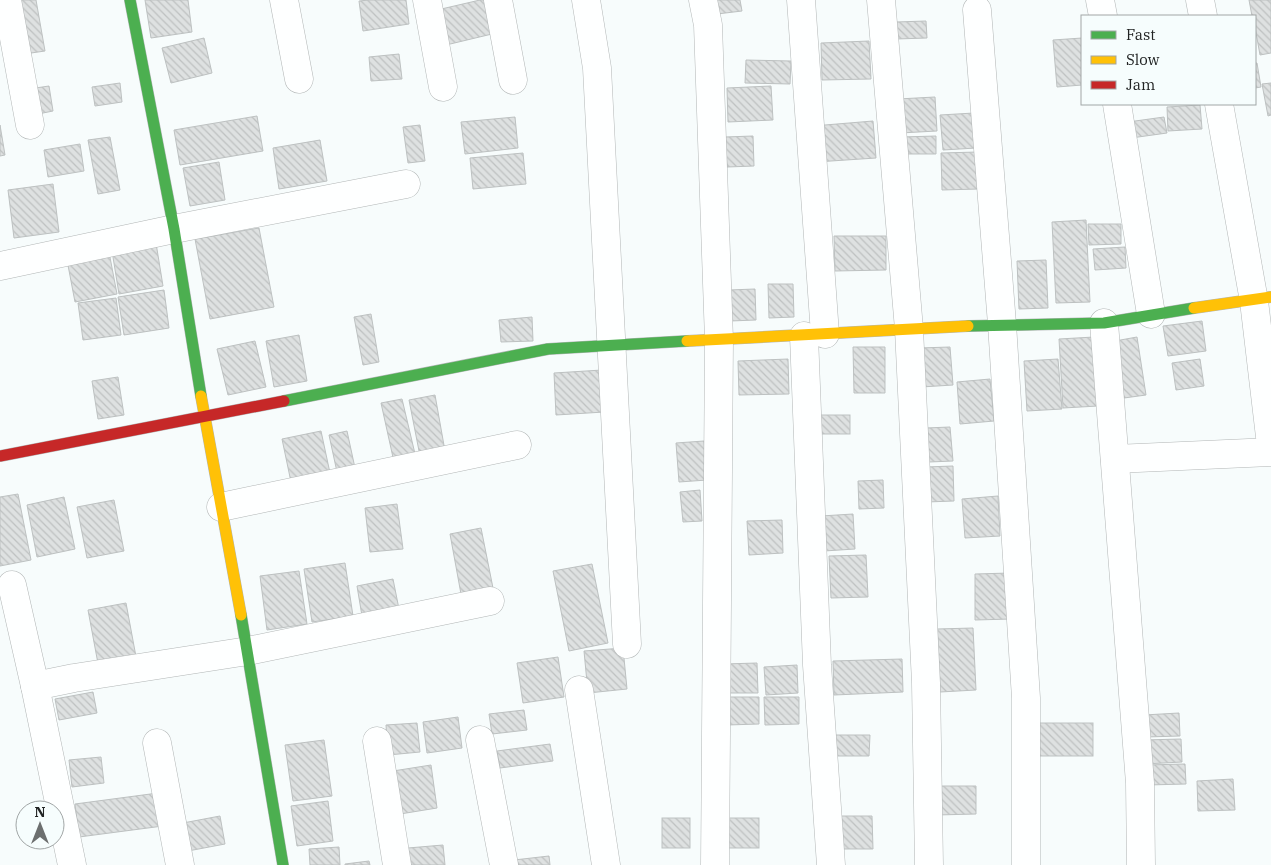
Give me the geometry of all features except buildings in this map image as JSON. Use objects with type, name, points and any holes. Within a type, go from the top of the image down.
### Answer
[{"type":"street","points":[[7,0],[30,125]]},
{"type":"street","points":[[130,0],[174,229],[204,416],[248,651],[283,865]]},
{"type":"street","points":[[284,0],[299,79]]},
{"type":"street","points":[[427,0],[443,86]]},
{"type":"street","points":[[498,0],[513,80]]},
{"type":"street","points":[[586,0],[597,68],[627,644]]},
{"type":"street","points":[[703,0],[708,25],[719,340],[715,865]]},
{"type":"street","points":[[801,0],[815,335],[817,665],[830,865]]},
{"type":"street","points":[[881,0],[909,329],[926,683],[929,865]]},
{"type":"street","points":[[1100,0],[1103,15]]},
{"type":"street","points":[[1200,0],[1203,15]]},
{"type":"street","points":[[977,10],[1002,324],[1026,698],[1026,865]]},
{"type":"street","points":[[1117,105],[1151,314]]},
{"type":"street","points":[[1219,105],[1262,299],[1271,445]]},
{"type":"street","points":[[0,266],[174,229],[406,184]]},
{"type":"street","points":[[0,456],[548,349],[1002,324],[1104,323],[1151,314],[1262,299]]},
{"type":"street","points":[[1104,323],[1140,783],[1141,865]]},
{"type":"street","points":[[221,507],[517,445]]},
{"type":"street","points":[[1115,459],[1271,452]]},
{"type":"street","points":[[12,585],[72,865]]},
{"type":"street","points":[[35,686],[74,678],[248,651],[490,601]]},
{"type":"street","points":[[579,690],[606,865]]},
{"type":"street","points":[[480,740],[504,865]]},
{"type":"street","points":[[377,741],[397,865]]},
{"type":"street","points":[[157,743],[180,865]]},
{"type":"traffic: fast","points":[[130,0],[174,229],[201,396]]},
{"type":"traffic: fast","points":[[968,326],[1104,323],[1194,308]]},
{"type":"traffic: fast","points":[[284,401],[548,349],[687,341]]},
{"type":"traffic: fast","points":[[241,615],[283,865]]},
{"type":"traffic: slow","points":[[1194,308],[1271,297]]},
{"type":"traffic: slow","points":[[687,341],[968,326]]},
{"type":"traffic: slow","points":[[201,396],[241,615]]},
{"type":"traffic: jam","points":[[0,456],[284,401]]}]
